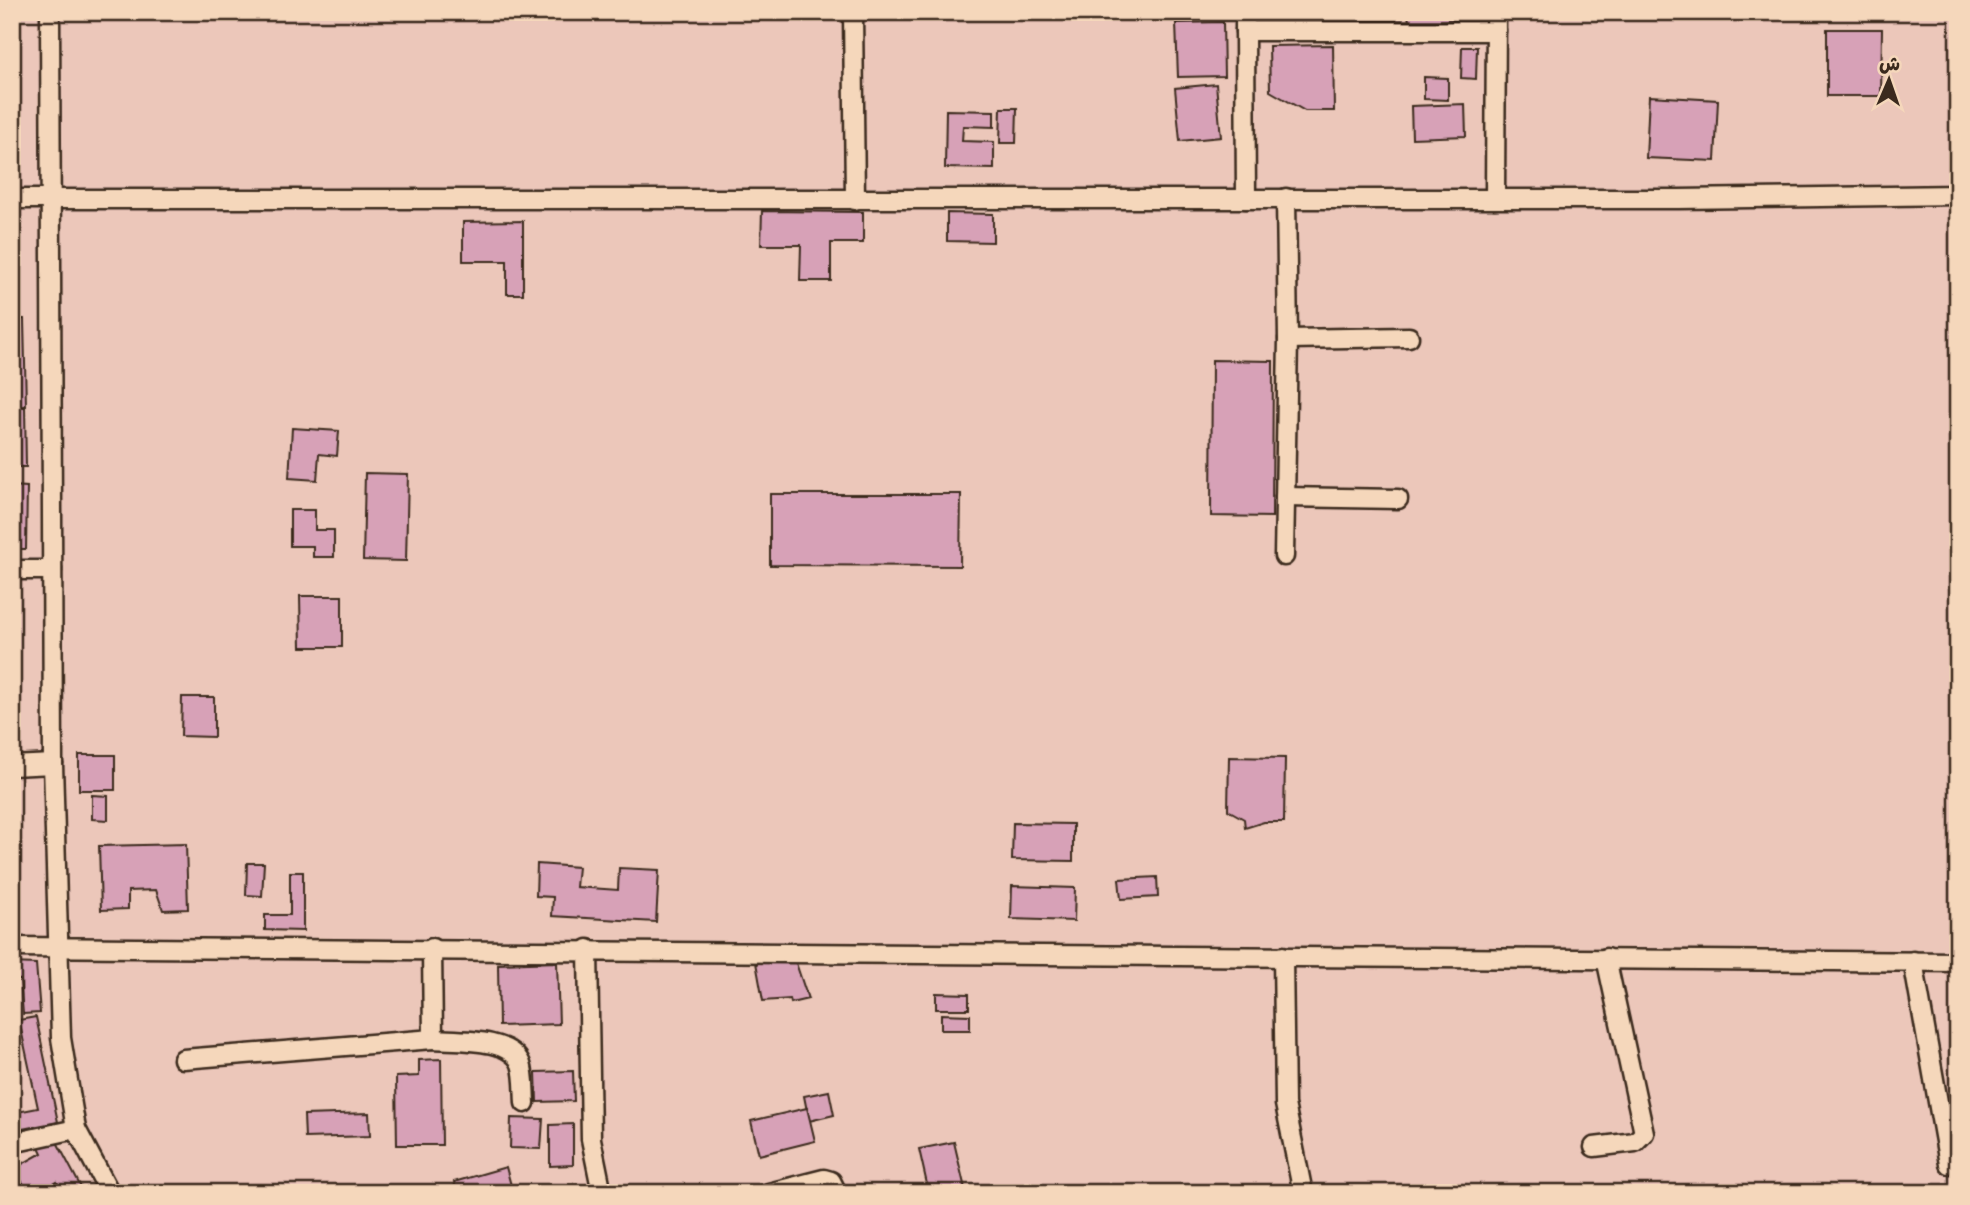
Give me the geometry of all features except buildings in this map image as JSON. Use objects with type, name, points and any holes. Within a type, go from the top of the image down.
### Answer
[{"type":"street","points":[[50,12],[53,764],[61,1038],[76,1129],[110,1193]]},
{"type":"street","points":[[853,12],[855,200]]},
{"type":"street","points":[[1245,12],[1246,199]]},
{"type":"street","points":[[1495,199],[1496,12]]},
{"type":"street","points":[[1245,31],[1496,31]]},
{"type":"street","points":[[12,199],[1495,199],[1958,195]]},
{"type":"street","points":[[1284,556],[1288,339],[1286,198]]},
{"type":"street","points":[[1288,339],[1409,337]]},
{"type":"street","points":[[1285,497],[1398,499]]},
{"type":"street","points":[[12,570],[52,570]]},
{"type":"street","points":[[12,766],[53,764]]},
{"type":"street","points":[[12,947],[588,949],[1958,962]]},
{"type":"street","points":[[432,948],[433,1039]]},
{"type":"street","points":[[588,949],[592,1139],[602,1193]]},
{"type":"street","points":[[1283,956],[1285,1104],[1303,1193]]},
{"type":"street","points":[[1594,1147],[1635,1142],[1644,1133],[1606,958]]},
{"type":"street","points":[[1913,961],[1949,1164]]},
{"type":"street","points":[[183,1059],[433,1039],[487,1044],[511,1051],[520,1062],[525,1103]]},
{"type":"street","points":[[12,1143],[76,1129]]},
{"type":"street","points":[[769,1193],[824,1179],[831,1181],[837,1193]]}]
